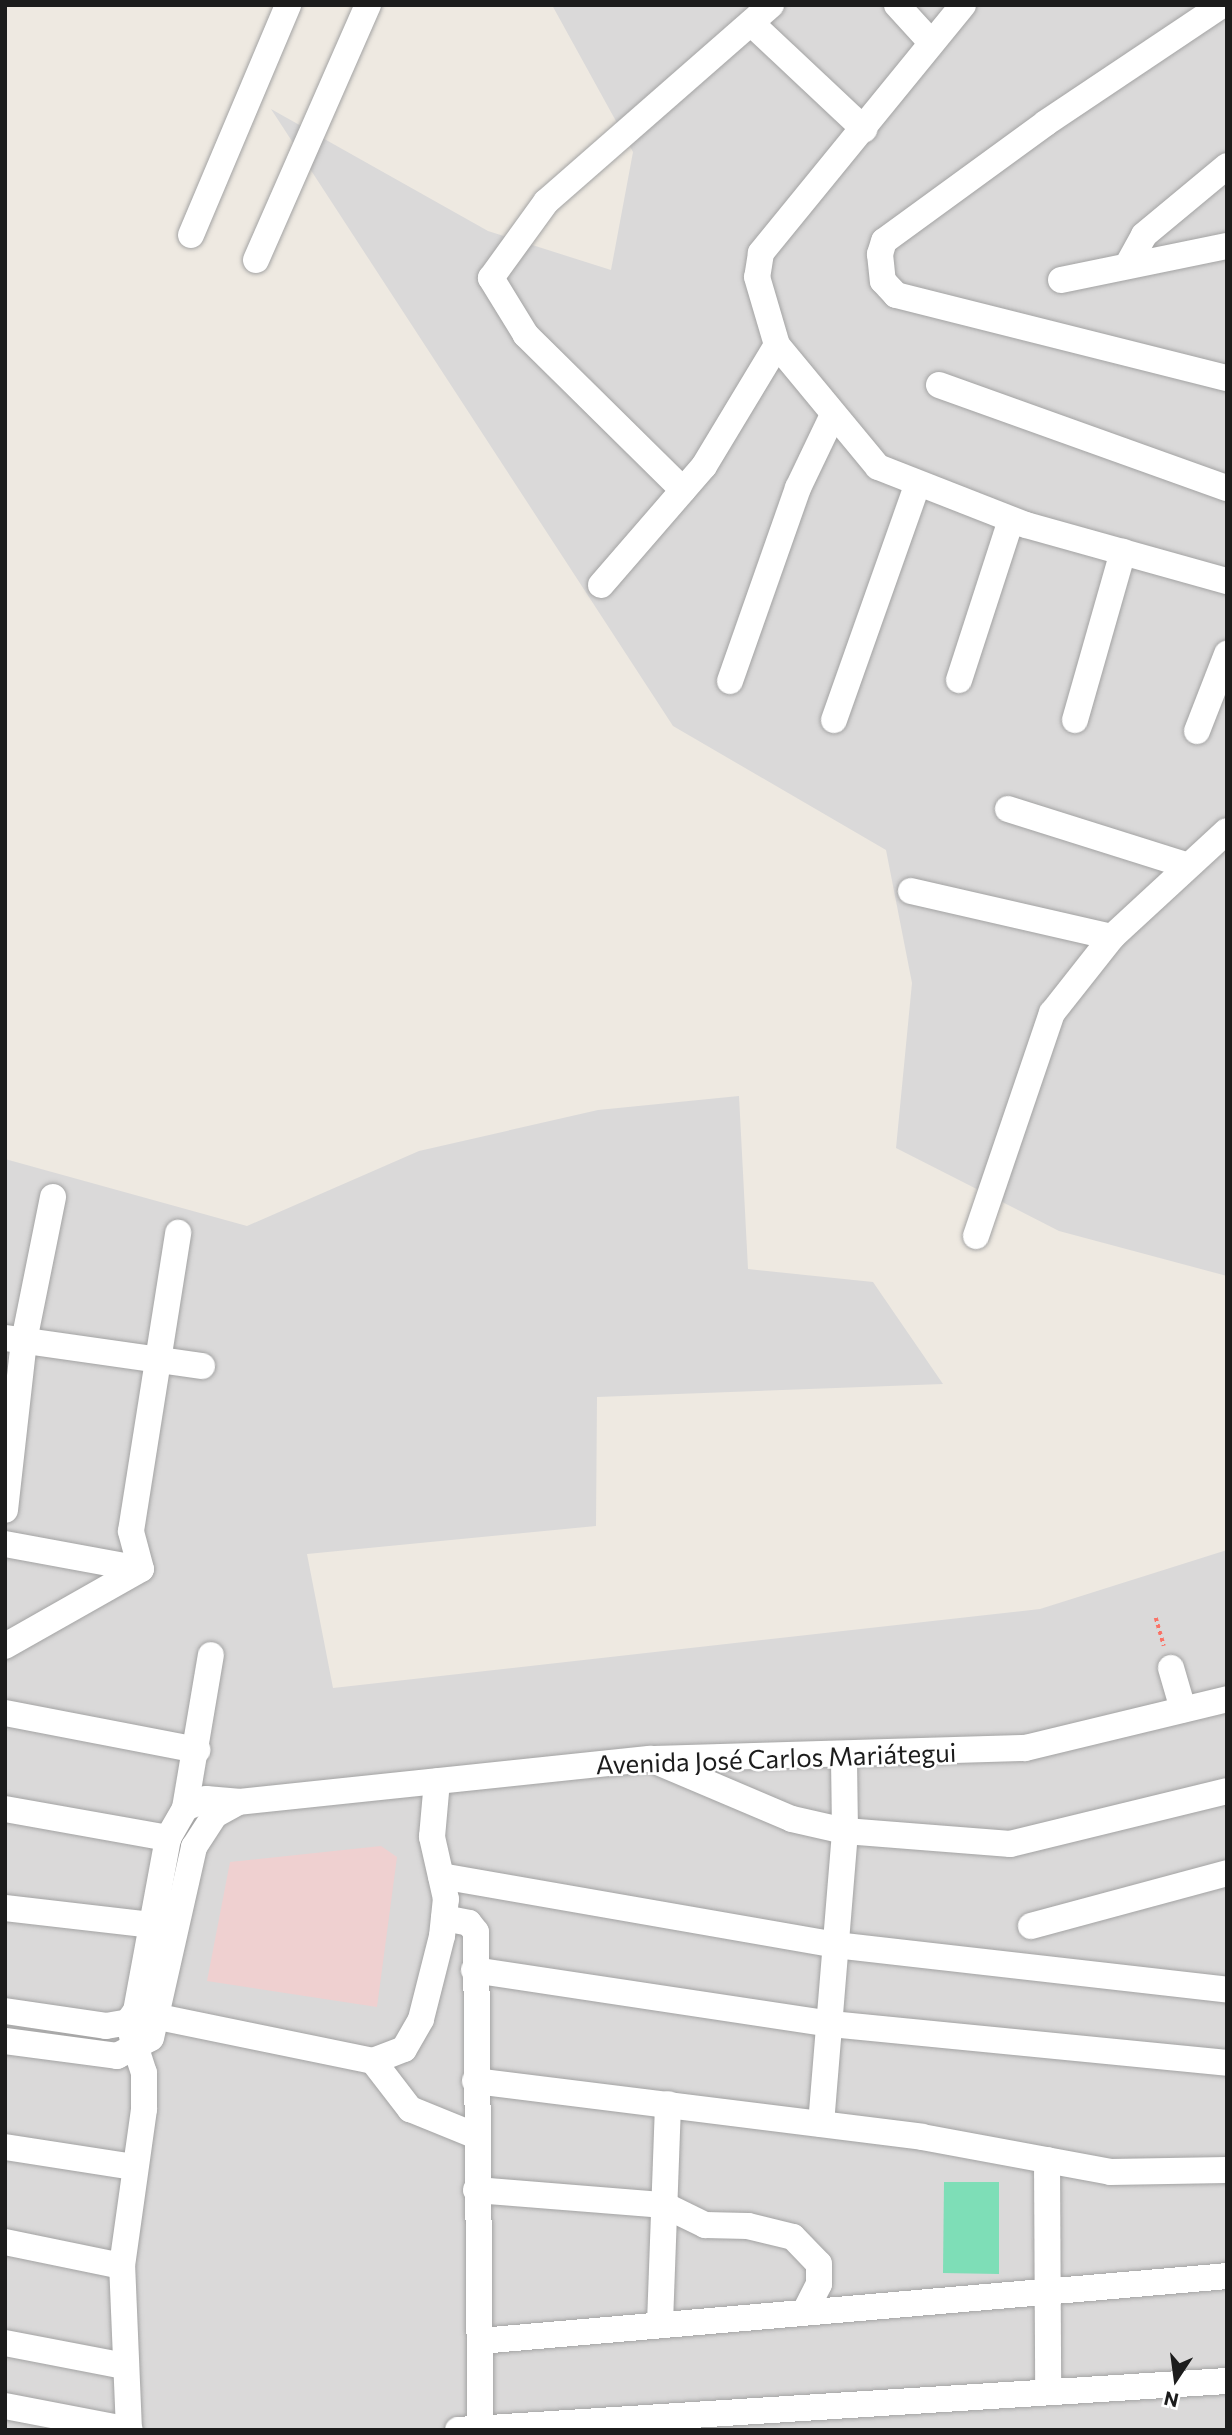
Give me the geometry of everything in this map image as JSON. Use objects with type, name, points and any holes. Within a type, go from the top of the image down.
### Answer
[{"type":"street","points":[[191,235],[288,5]]},
{"type":"street","points":[[256,260],[368,5]]},
{"type":"street","points":[[683,490],[526,335],[491,278],[546,202],[771,5]]},
{"type":"street","points":[[897,5],[929,40]]},
{"type":"street","points":[[963,5],[929,40],[896,95],[761,253],[757,277],[777,345],[878,467],[917,485],[1010,520],[1227,581]]},
{"type":"street","points":[[1222,5],[1045,123],[884,242],[880,254],[883,281],[896,296],[1227,378]]},
{"type":"street","points":[[752,24],[864,130]]},
{"type":"street","points":[[1127,266],[1144,235],[1227,166]]},
{"type":"street","points":[[1061,280],[1227,246]]},
{"type":"street","points":[[601,585],[683,490],[777,345]]},
{"type":"street","points":[[939,385],[1227,488]]},
{"type":"street","points":[[730,681],[798,488],[834,415]]},
{"type":"street","points":[[834,720],[917,485]]},
{"type":"street","points":[[959,680],[1010,520]]},
{"type":"street","points":[[1075,720],[1123,552]]},
{"type":"street","points":[[1197,732],[1227,654]]},
{"type":"street","points":[[1008,809],[1186,865]]},
{"type":"street","points":[[976,1236],[1052,1013],[1112,937],[1186,865],[1227,831]]},
{"type":"street","points":[[911,891],[1112,937]]},
{"type":"street","points":[[5,1510],[15,1339],[53,1197]]},
{"type":"street","points":[[141,1569],[131,1531],[178,1233]]},
{"type":"street","points":[[15,1339],[202,1366]]},
{"type":"street","points":[[5,1544],[141,1569]]},
{"type":"street","points":[[5,1646],[141,1569]]},
{"type":"street","points":[[5,2406],[95,2427],[129,2430],[124,2366],[122,2266],[144,2109],[137,2051],[150,1925],[168,1838],[185,1808],[197,1750],[211,1655]]},
{"type":"street","points":[[1171,1668],[1183,1709]]},
{"type":"street","name":"Avenida José Carlos Mariátegui","points":[[185,1808],[206,1800],[238,1802],[650,1759],[844,1757],[1025,1748],[1227,1699]]},
{"type":"street","points":[[5,1713],[197,1750]]},
{"type":"street","points":[[821,2124],[845,1831],[844,1757]]},
{"type":"street","points":[[650,1759],[792,1819],[845,1831],[1010,1844],[1227,1791]]},
{"type":"street","points":[[5,2011],[106,2026],[141,2018],[373,2061],[404,2049],[421,2019],[444,1918],[441,1876],[432,1837],[437,1781]]},
{"type":"street","points":[[141,2018],[194,1847],[215,1815],[238,1802]]},
{"type":"street","points":[[5,1809],[168,1838]]},
{"type":"street","points":[[1031,1926],[1227,1872]]},
{"type":"street","points":[[441,1876],[835,1945],[1227,1990]]},
{"type":"street","points":[[5,1908],[150,1925]]},
{"type":"street","points":[[444,1918],[474,1927],[474,2135],[480,2341],[469,2428],[1048,2389],[1227,2381]]},
{"type":"street","points":[[474,1970],[831,2024],[1227,2063]]},
{"type":"street","points":[[5,2041],[117,2056],[137,2051]]},
{"type":"street","points":[[373,2061],[410,2109],[474,2135]]},
{"type":"street","points":[[474,2081],[821,2124],[1110,2172],[1227,2170]]},
{"type":"street","points":[[660,2323],[668,2104]]},
{"type":"street","points":[[5,2147],[134,2166]]},
{"type":"street","points":[[1047,2160],[1048,2389]]},
{"type":"street","points":[[476,2190],[664,2205],[705,2225],[748,2226],[793,2237],[811,2250],[819,2284],[805,2311]]},
{"type":"street","points":[[5,2242],[122,2266]]},
{"type":"street","points":[[480,2341],[660,2323],[1227,2276]]},
{"type":"street","points":[[5,2343],[124,2366]]},
{"type":"path","points":[[1156,1618],[1171,1668]]},
{"type":"shaded area","points":[[552,5],[1227,5],[1227,1276],[1059,1231],[896,1148],[912,983],[886,850],[673,726],[271,109],[488,231],[611,270],[633,152]]},
{"type":"shaded area","points":[[739,1096],[748,1269],[873,1282],[943,1384],[597,1397],[596,1526],[307,1554],[333,1688],[1040,1609],[1227,1550],[1227,2430],[5,2430],[5,1159],[247,1226],[419,1151],[598,1110]]},
{"type":"shaded area","points":[[381,1846],[397,1857],[377,2007],[207,1981],[230,1862]]},
{"type":"green space","points":[[944,2182],[999,2182],[999,2274],[943,2273]]}]
